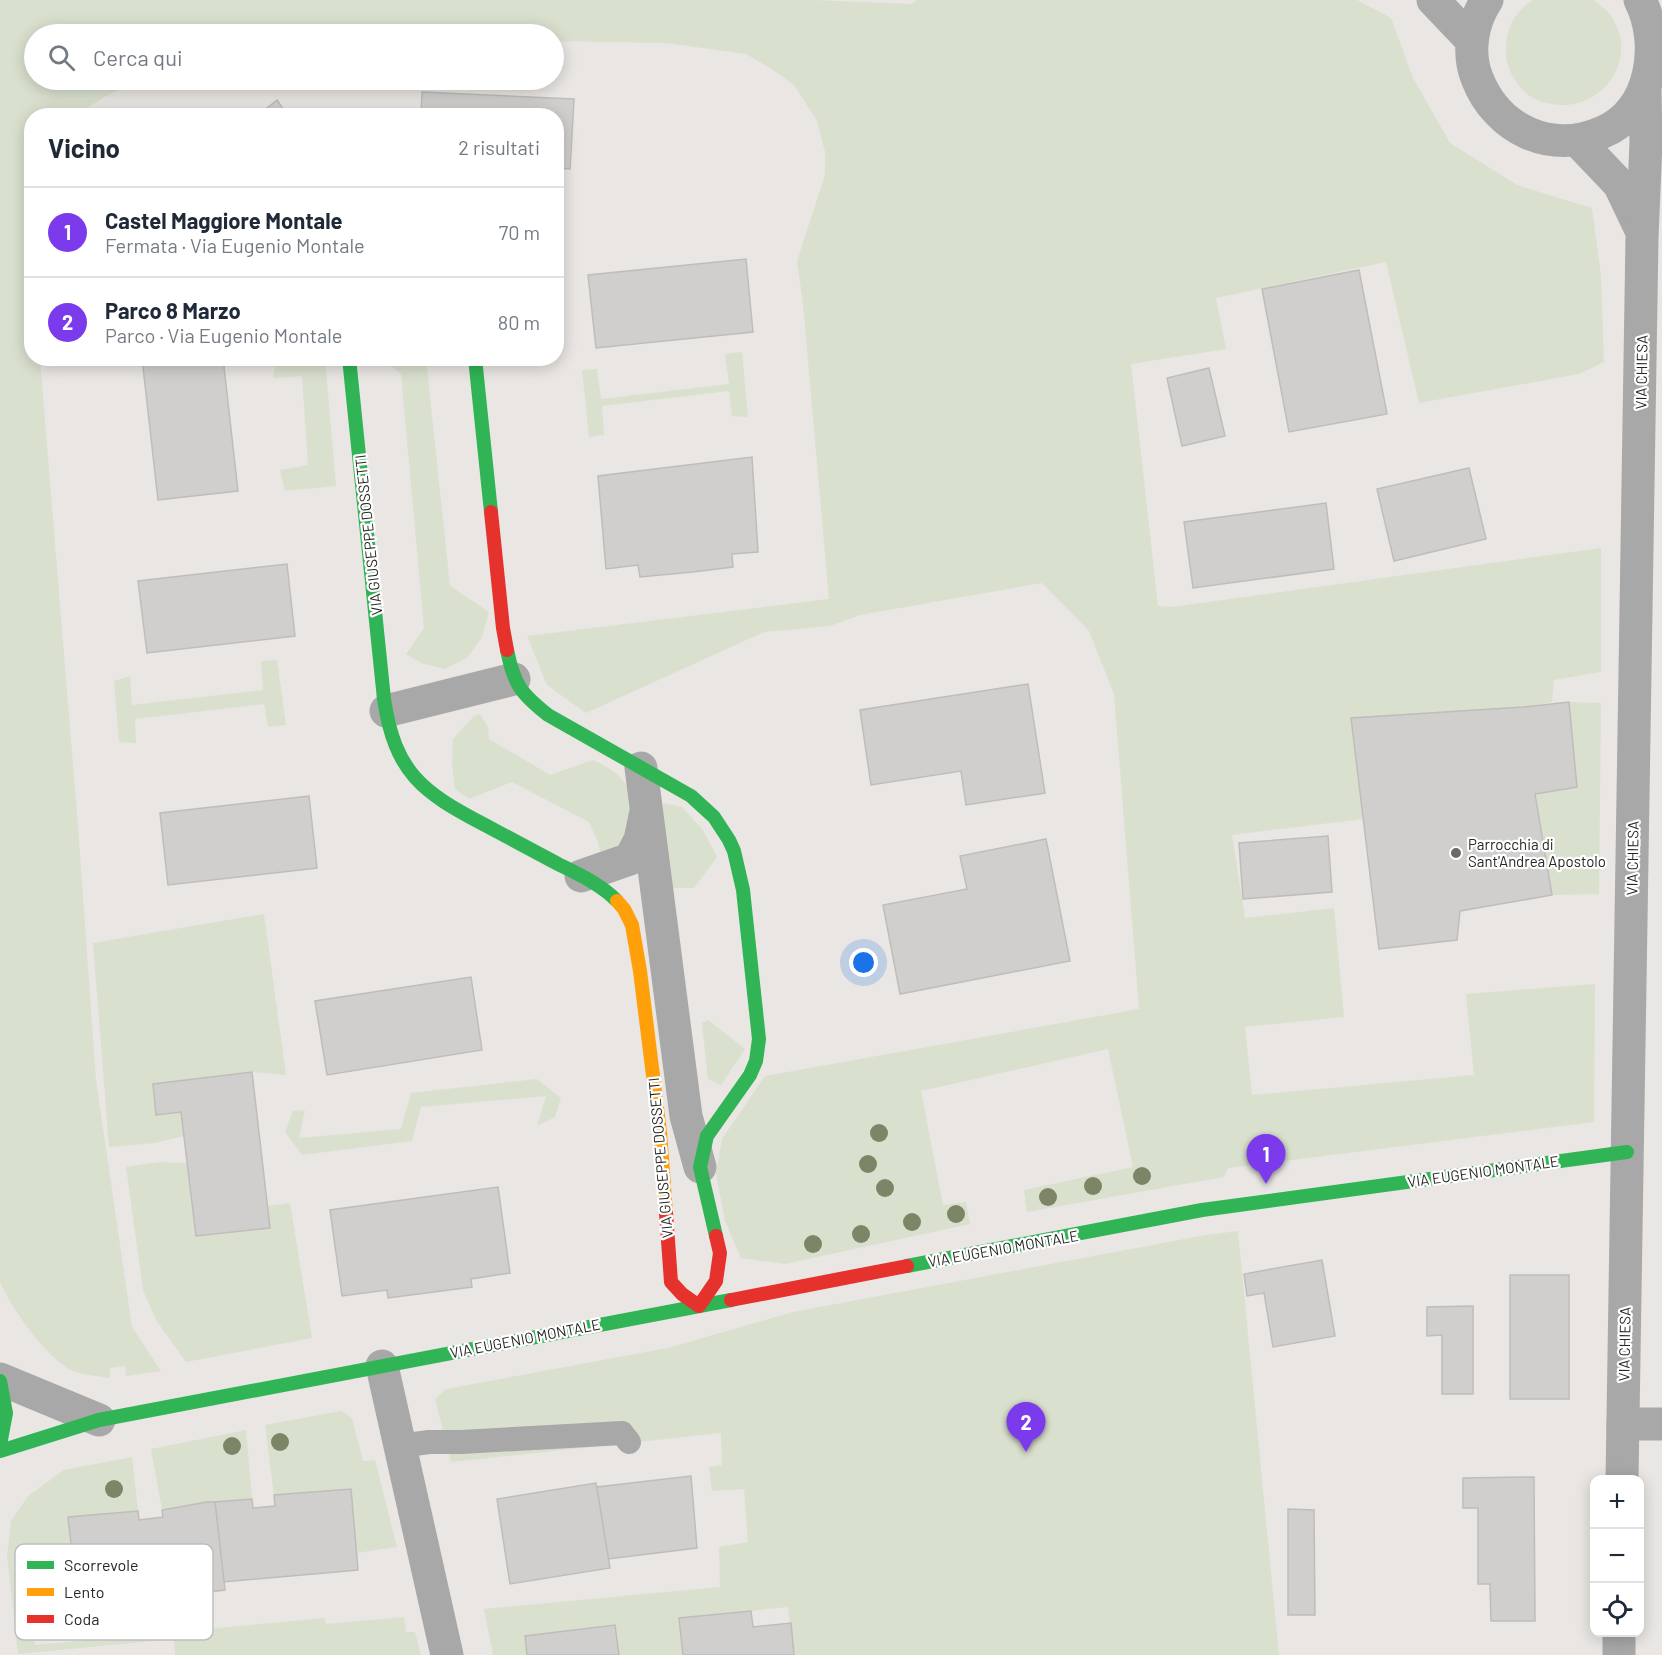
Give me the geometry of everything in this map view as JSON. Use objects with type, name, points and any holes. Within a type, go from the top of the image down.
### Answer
[{"type":"street","points":[[1433,0],[1472,41]]},
{"type":"street","points":[[1487,0],[1479,11],[1472,41],[1473,69],[1483,94],[1501,116],[1523,132],[1550,140],[1578,140],[1605,132],[1628,115],[1645,92],[1658,59],[1651,13]]},
{"type":"street","name":"VIA CHIESA","points":[[1622,1475],[1627,1152],[1648,759],[1642,237],[1646,142],[1645,92]]},
{"type":"street","name":"VIA CHIESA","points":[[1578,140],[1620,184],[1639,222],[1642,237]]},
{"type":"street","name":"VIA GIUSEPPE DOSSETTI","points":[[350,366],[388,725],[398,751],[409,770],[426,790],[447,805],[581,876],[612,896],[624,909],[632,925],[640,970],[660,1132],[671,1282],[682,1294],[699,1306],[716,1281],[720,1253],[686,1116],[641,768]]},
{"type":"street","name":"VIA GIUSEPPE DOSSETTI","points":[[476,366],[503,628],[514,680],[530,701],[548,715],[691,796],[714,817],[734,851],[743,890],[759,1039],[756,1061],[750,1075],[707,1136],[700,1167]]},
{"type":"street","points":[[386,711],[514,680]]},
{"type":"street","name":"VIA GIUSEPPE DOSSETTI","points":[[581,876],[630,859],[640,840],[647,809]]},
{"type":"street","name":"VIA EUGENIO MONTALE","points":[[0,1451],[99,1420],[1202,1210],[1627,1152]]},
{"type":"street","points":[[382,1366],[447,1655]]},
{"type":"street","points":[[0,1380],[99,1420]]},
{"type":"street","points":[[0,1380],[7,1402],[7,1426],[0,1445]]},
{"type":"street","points":[[1623,1424],[1662,1424]]},
{"type":"street","points":[[1618,1655],[1619,1637]]},
{"type":"lane","points":[[400,1446],[429,1442],[622,1433],[628,1442]]},
{"type":"green space","points":[[0,0],[814,0],[911,4],[917,0],[1357,0],[1391,18],[1413,78],[1450,143],[1517,185],[1592,208],[1601,276],[1604,362],[1579,374],[1419,403],[1386,262],[1216,298],[1226,349],[1131,364],[1158,606],[1171,607],[1601,548],[1601,672],[1554,680],[1552,702],[1523,707],[1351,718],[1363,819],[1232,835],[1245,918],[1334,908],[1344,1017],[1245,1027],[1252,1095],[1474,1075],[1466,994],[1595,984],[1594,1122],[1228,1168],[1224,1177],[1027,1212],[1024,1190],[1133,1167],[1108,1049],[921,1091],[943,1205],[966,1202],[970,1224],[785,1264],[741,1258],[725,1221],[716,1173],[722,1139],[765,1076],[1139,1009],[1114,694],[1089,631],[1042,583],[860,615],[830,626],[764,632],[586,713],[547,685],[527,636],[829,599],[803,304],[797,261],[825,175],[825,152],[817,121],[794,85],[746,54],[666,43],[564,41],[564,24],[24,24],[24,90],[118,90],[88,108],[24,108],[24,366],[41,366],[96,1080],[132,1327],[161,1371],[126,1376],[125,1366],[110,1368],[110,1378],[73,1371],[52,1355],[31,1332],[0,1282]]},
{"type":"green space","points":[[1533,0],[1594,0],[1608,12],[1618,29],[1621,47],[1619,64],[1611,79],[1600,92],[1584,101],[1567,105],[1539,101],[1520,87],[1511,74],[1506,54],[1506,41],[1513,21],[1521,9]]},
{"type":"green space","points":[[742,352],[748,417],[732,416],[729,391],[602,406],[604,435],[589,437],[582,370],[597,369],[601,399],[729,384],[725,354]]},
{"type":"green space","points":[[275,366],[326,366],[336,486],[285,491],[280,470],[308,465],[302,376],[273,378]]},
{"type":"green space","points":[[391,366],[427,366],[450,586],[489,612],[482,637],[467,658],[445,669],[421,663],[406,654],[424,628],[401,374]]},
{"type":"green space","points":[[277,660],[286,725],[268,727],[264,704],[135,719],[136,743],[119,742],[114,681],[130,676],[132,705],[263,690],[261,661]]},
{"type":"green space","points":[[1569,702],[1601,703],[1599,894],[1552,895],[1535,794],[1577,787]]},
{"type":"green space","points":[[480,714],[488,727],[489,739],[550,775],[593,760],[617,774],[631,793],[638,811],[618,847],[601,855],[589,822],[512,782],[469,799],[455,789],[452,765],[453,739],[474,716]]},
{"type":"green space","points":[[664,803],[682,807],[703,830],[717,857],[694,888],[672,888],[662,811]]},
{"type":"green space","points":[[264,914],[286,1075],[252,1072],[153,1084],[156,1115],[181,1112],[184,1136],[155,1143],[109,1147],[93,943]]},
{"type":"green space","points":[[708,1020],[745,1049],[721,1085],[708,1079],[702,1023]]},
{"type":"green space","points":[[537,1079],[561,1098],[555,1117],[537,1126],[546,1096],[421,1107],[412,1141],[302,1155],[285,1132],[293,1111],[305,1110],[299,1138],[401,1129],[411,1093]]},
{"type":"green space","points":[[159,1162],[187,1163],[196,1236],[270,1228],[268,1206],[290,1203],[312,1338],[186,1362],[156,1320],[143,1290],[126,1167]]},
{"type":"green space","points":[[1238,1231],[1279,1655],[794,1655],[788,1607],[679,1618],[683,1655],[619,1655],[615,1625],[525,1636],[527,1655],[493,1655],[484,1609],[720,1587],[719,1547],[748,1542],[744,1489],[712,1491],[709,1467],[722,1465],[721,1433],[451,1462],[435,1399],[446,1389],[668,1348],[793,1312]]},
{"type":"green space","points":[[341,1411],[352,1418],[363,1461],[375,1460],[397,1547],[356,1553],[351,1489],[274,1495],[265,1425]]},
{"type":"green space","points":[[246,1430],[252,1499],[207,1502],[162,1510],[151,1449]]},
{"type":"green space","points":[[132,1457],[138,1511],[68,1517],[71,1544],[15,1544],[15,1627],[7,1556],[11,1521],[28,1496],[64,1470]]},
{"type":"green space","points":[[404,1617],[406,1632],[415,1632],[421,1655],[175,1655],[174,1640],[213,1640],[213,1628],[325,1618],[326,1624]]},
{"type":"green space","points":[[16,1640],[34,1640],[35,1645],[89,1640],[164,1640],[18,1654]]},
{"type":"building","points":[[422,92],[574,99],[570,169],[564,169],[564,108],[421,108]]},
{"type":"building","points":[[277,100],[282,108],[267,108]]},
{"type":"building","points":[[746,259],[753,332],[596,348],[588,275]]},
{"type":"building","points":[[1359,270],[1387,414],[1289,432],[1262,289]]},
{"type":"building","points":[[143,366],[224,366],[238,491],[158,500]]},
{"type":"building","points":[[1209,368],[1225,436],[1182,446],[1167,378]]},
{"type":"building","points":[[752,457],[758,552],[732,554],[733,567],[693,572],[640,577],[638,565],[606,569],[598,476]]},
{"type":"building","points":[[1469,468],[1486,539],[1394,561],[1377,489]]},
{"type":"building","points":[[1326,503],[1334,569],[1193,588],[1184,522]]},
{"type":"building","points":[[287,564],[295,636],[147,653],[138,581]]},
{"type":"building","points":[[1028,684],[1045,793],[966,805],[961,771],[871,785],[860,710]]},
{"type":"building","name":"Parrocchia di Sant'Andrea Apostolo","points":[[1569,702],[1577,787],[1535,794],[1552,895],[1460,911],[1457,940],[1379,949],[1351,718]]},
{"type":"building","points":[[309,796],[317,868],[168,885],[160,813]]},
{"type":"building","points":[[1328,836],[1332,892],[1243,899],[1239,843]]},
{"type":"building","points":[[1046,839],[1070,961],[900,994],[883,905],[967,889],[960,856]]},
{"type":"building","points":[[471,977],[482,1050],[327,1075],[315,1001]]},
{"type":"building","points":[[252,1072],[270,1228],[196,1236],[181,1112],[156,1115],[153,1084]]},
{"type":"building","points":[[498,1187],[510,1273],[471,1279],[472,1287],[388,1298],[387,1290],[342,1296],[330,1210]]},
{"type":"building","points":[[1322,1260],[1335,1336],[1273,1347],[1264,1293],[1247,1296],[1244,1274]]},
{"type":"building","points":[[1510,1275],[1569,1275],[1569,1399],[1510,1399]]},
{"type":"building","points":[[1473,1306],[1473,1394],[1442,1394],[1442,1335],[1427,1336],[1427,1307]]},
{"type":"building","points":[[691,1476],[697,1548],[608,1559],[597,1487]]},
{"type":"building","points":[[1534,1477],[1535,1621],[1491,1621],[1490,1584],[1478,1584],[1478,1508],[1463,1508],[1463,1478]]},
{"type":"building","points":[[596,1483],[610,1568],[510,1584],[497,1499]]},
{"type":"building","points":[[351,1489],[358,1570],[223,1582],[215,1502],[252,1499],[253,1508],[275,1506],[274,1495]]},
{"type":"building","points":[[215,1502],[225,1590],[213,1591],[213,1544],[71,1544],[68,1517],[138,1511],[139,1520],[163,1517],[162,1510]]},
{"type":"building","points":[[1288,1509],[1314,1510],[1315,1615],[1288,1615]]},
{"type":"building","points":[[751,1611],[753,1627],[791,1623],[794,1655],[683,1655],[679,1618]]},
{"type":"building","points":[[615,1625],[619,1655],[527,1655],[525,1636]]},
{"type":"traffic: fast","points":[[350,366],[384,699],[389,724],[404,763],[428,790],[444,802],[589,880],[617,901]]},
{"type":"traffic: fast","points":[[476,366],[491,512]]},
{"type":"traffic: fast","points":[[507,650],[516,680],[525,694],[538,707],[548,715],[691,796],[714,817],[734,851],[743,890],[759,1039],[756,1061],[750,1075],[707,1136],[700,1167],[716,1236]]},
{"type":"traffic: fast","points":[[907,1266],[1202,1210],[1627,1152]]},
{"type":"traffic: fast","points":[[0,1451],[99,1420],[731,1300]]},
{"type":"traffic: fast","points":[[0,1381],[6,1413],[0,1445]]},
{"type":"traffic: slow","points":[[617,901],[632,925],[640,971],[660,1132],[666,1213]]},
{"type":"traffic: jam","points":[[491,512],[507,650]]},
{"type":"traffic: jam","points":[[666,1213],[671,1282],[682,1294],[699,1306],[716,1281],[720,1253],[716,1236]]},
{"type":"traffic: jam","points":[[731,1300],[907,1266]]},
{"type":"place","name":"Parrocchia di Sant'Andrea Apostolo","points":[[1456,853]]},
{"type":"place","name":"Castel Maggiore Montale","points":[[1266,1184]]},
{"type":"place","name":"Parco 8 Marzo","points":[[1026,1452]]}]
